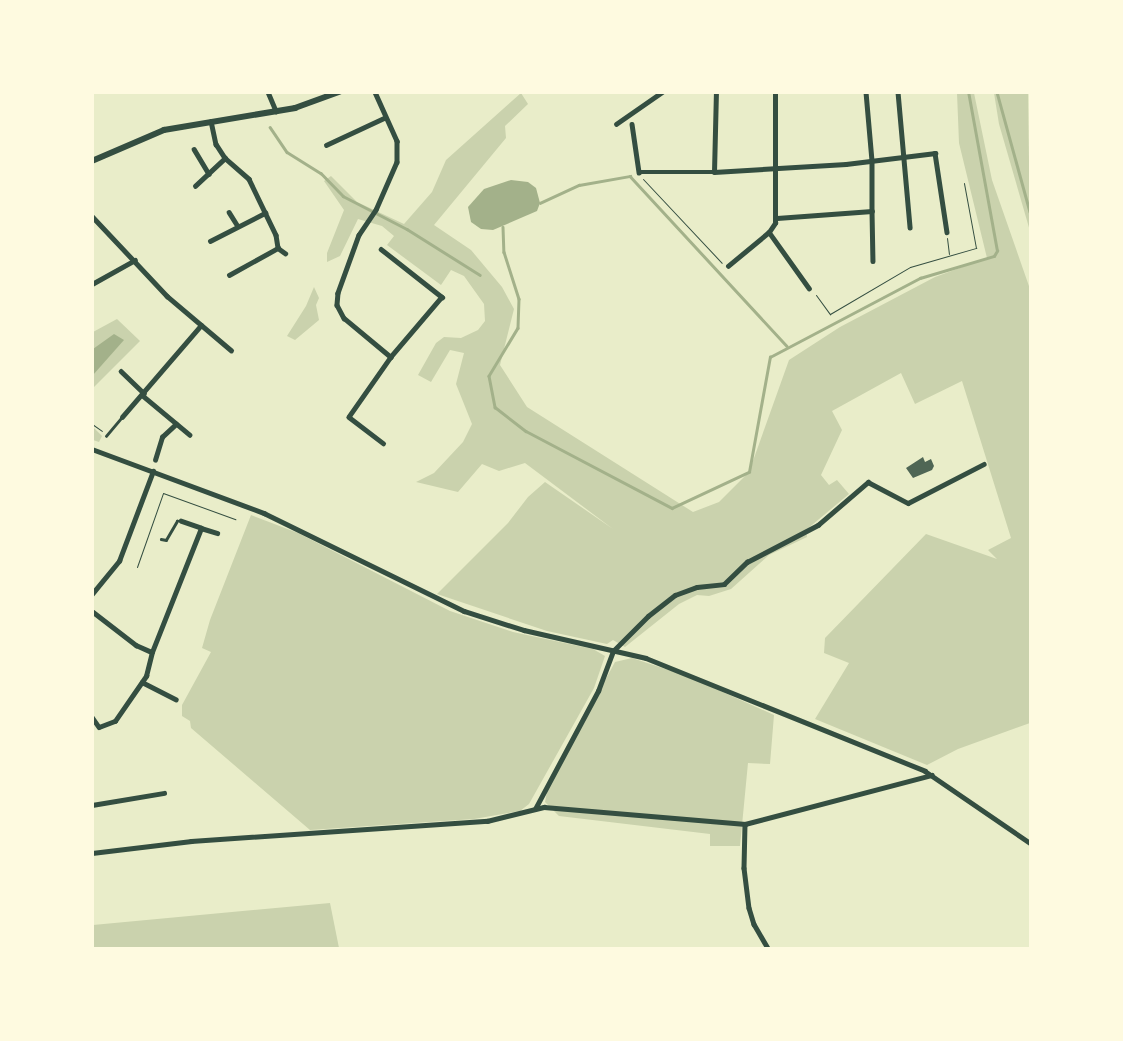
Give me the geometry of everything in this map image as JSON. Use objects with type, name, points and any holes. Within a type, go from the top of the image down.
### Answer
[{"type":"street","points":[[268,92],[276,112]]},
{"type":"street","points":[[92,161],[164,130],[276,112],[339,92]]},
{"type":"street","points":[[375,92],[384,118],[398,148],[397,162],[376,210],[370,216],[359,235],[338,293],[337,304],[344,318],[391,357]]},
{"type":"street","points":[[616,124],[662,92]]},
{"type":"street","points":[[714,172],[716,92]]},
{"type":"street","points":[[727,267],[769,232],[777,218],[775,92]]},
{"type":"street","points":[[866,92],[872,161],[873,261]]},
{"type":"street","points":[[898,92],[902,157],[910,227]]},
{"type":"street","points":[[326,145],[384,118]]},
{"type":"street","points":[[211,121],[214,138],[225,158],[249,179],[276,235],[278,248],[285,254]]},
{"type":"street","points":[[632,124],[639,172],[714,172],[777,168],[872,161],[935,153],[947,232]]},
{"type":"street","points":[[194,149],[209,174]]},
{"type":"street","points":[[195,186],[225,158]]},
{"type":"street","points":[[777,218],[872,211]]},
{"type":"street","points":[[229,212],[238,225]]},
{"type":"street","points":[[210,241],[238,225],[266,213]]},
{"type":"street","points":[[92,216],[168,296],[231,350]]},
{"type":"street","points":[[769,232],[810,288]]},
{"type":"street","points":[[229,275],[278,248]]},
{"type":"street","points":[[381,249],[442,297],[391,357],[349,417],[383,443]]},
{"type":"street","points":[[92,284],[134,260]]},
{"type":"street","points":[[122,417],[201,324]]},
{"type":"street","points":[[120,371],[190,435]]},
{"type":"street","points":[[155,460],[162,438],[176,424]]},
{"type":"street","points":[[92,449],[264,513],[464,611],[524,630],[613,651],[688,673],[933,775],[1030,843]]},
{"type":"street","points":[[535,809],[598,691],[613,651],[648,616],[675,595],[697,587],[724,584],[747,562],[818,525],[868,482],[908,503],[984,464]]},
{"type":"street","points":[[92,594],[119,561],[153,471]]},
{"type":"street","points":[[181,521],[217,533]]},
{"type":"street","points":[[92,717],[99,726],[115,721],[142,682],[201,528]]},
{"type":"street","points":[[92,611],[136,645],[152,652]]},
{"type":"street","points":[[142,682],[176,699]]},
{"type":"street","points":[[92,853],[191,842],[479,822],[508,818],[535,809],[561,807],[660,819],[744,824],[933,775]]},
{"type":"street","points":[[92,806],[164,793]]},
{"type":"street","points":[[744,824],[744,868],[749,908],[754,924],[768,948]]},
{"type":"lane","points":[[106,435],[122,417]]},
{"type":"lane","points":[[161,539],[166,540],[177,522],[181,521]]},
{"type":"path","points":[[639,172],[646,183],[727,267]]},
{"type":"path","points":[[816,295],[830,314],[910,267],[976,248],[964,183]]},
{"type":"path","points":[[947,232],[949,255]]},
{"type":"path","points":[[92,424],[106,435]]},
{"type":"shaded area","points":[[521,93],[528,104],[505,126],[506,138],[434,225],[471,250],[502,287],[514,309],[500,365],[527,407],[693,512],[719,502],[749,472],[789,360],[840,327],[935,277],[987,258],[959,143],[957,93],[974,93],[992,180],[1030,289],[1030,723],[958,749],[927,765],[815,719],[849,663],[824,653],[825,638],[926,534],[997,559],[988,550],[1011,538],[962,381],[915,404],[901,373],[832,411],[842,430],[821,475],[829,485],[837,480],[849,494],[806,530],[807,537],[769,555],[731,589],[709,596],[697,595],[679,604],[625,647],[613,640],[607,644],[547,631],[437,594],[508,523],[528,497],[545,482],[613,529],[525,463],[499,471],[482,464],[458,492],[416,482],[434,473],[463,442],[472,424],[456,384],[464,353],[450,350],[431,382],[418,375],[436,343],[444,337],[461,338],[478,330],[485,321],[484,304],[464,276],[451,270],[441,285],[387,245],[394,236],[382,226],[358,219],[340,256],[327,262],[327,253],[344,210],[324,181],[331,176],[357,202],[404,224],[432,192],[446,160]]},
{"type":"shaded area","points":[[994,93],[1028,93],[1030,231],[999,124]]},
{"type":"shaded area","points":[[511,180],[528,182],[536,188],[540,203],[537,211],[493,230],[481,229],[471,222],[468,207],[484,189]]},
{"type":"shaded area","points":[[314,287],[319,298],[316,305],[319,320],[295,340],[287,336],[306,306]]},
{"type":"shaded area","points":[[117,319],[140,341],[93,388],[93,332]]},
{"type":"shaded area","points":[[114,334],[124,340],[93,375],[93,349]]},
{"type":"shaded area","points":[[92,426],[102,436],[99,442],[93,440]]},
{"type":"shaded area","points":[[251,515],[298,533],[450,611],[513,632],[593,649],[605,656],[594,688],[529,804],[520,811],[474,819],[310,830],[191,728],[190,721],[182,716],[182,705],[211,652],[202,648],[210,620]]},
{"type":"shaded area","points":[[632,658],[687,676],[774,715],[770,764],[748,763],[740,846],[710,846],[710,834],[559,816],[545,802],[548,786],[615,662]]},
{"type":"shaded area","points":[[330,903],[339,948],[93,948],[93,925]]},
{"type":"building","points":[[923,457],[925,462],[931,459],[934,466],[932,470],[913,478],[906,468]]},
{"type":"waterway","points":[[503,227],[504,252],[519,299],[518,328],[489,376],[495,407],[526,431],[672,508],[749,472],[770,357],[920,278],[994,256],[997,251],[968,92]]},
{"type":"waterway","points":[[997,92],[1030,212]]},
{"type":"waterway","points":[[270,127],[287,152],[321,173],[343,196],[407,229],[480,275]]},
{"type":"waterway","points":[[540,203],[579,185],[630,176],[787,346]]}]
